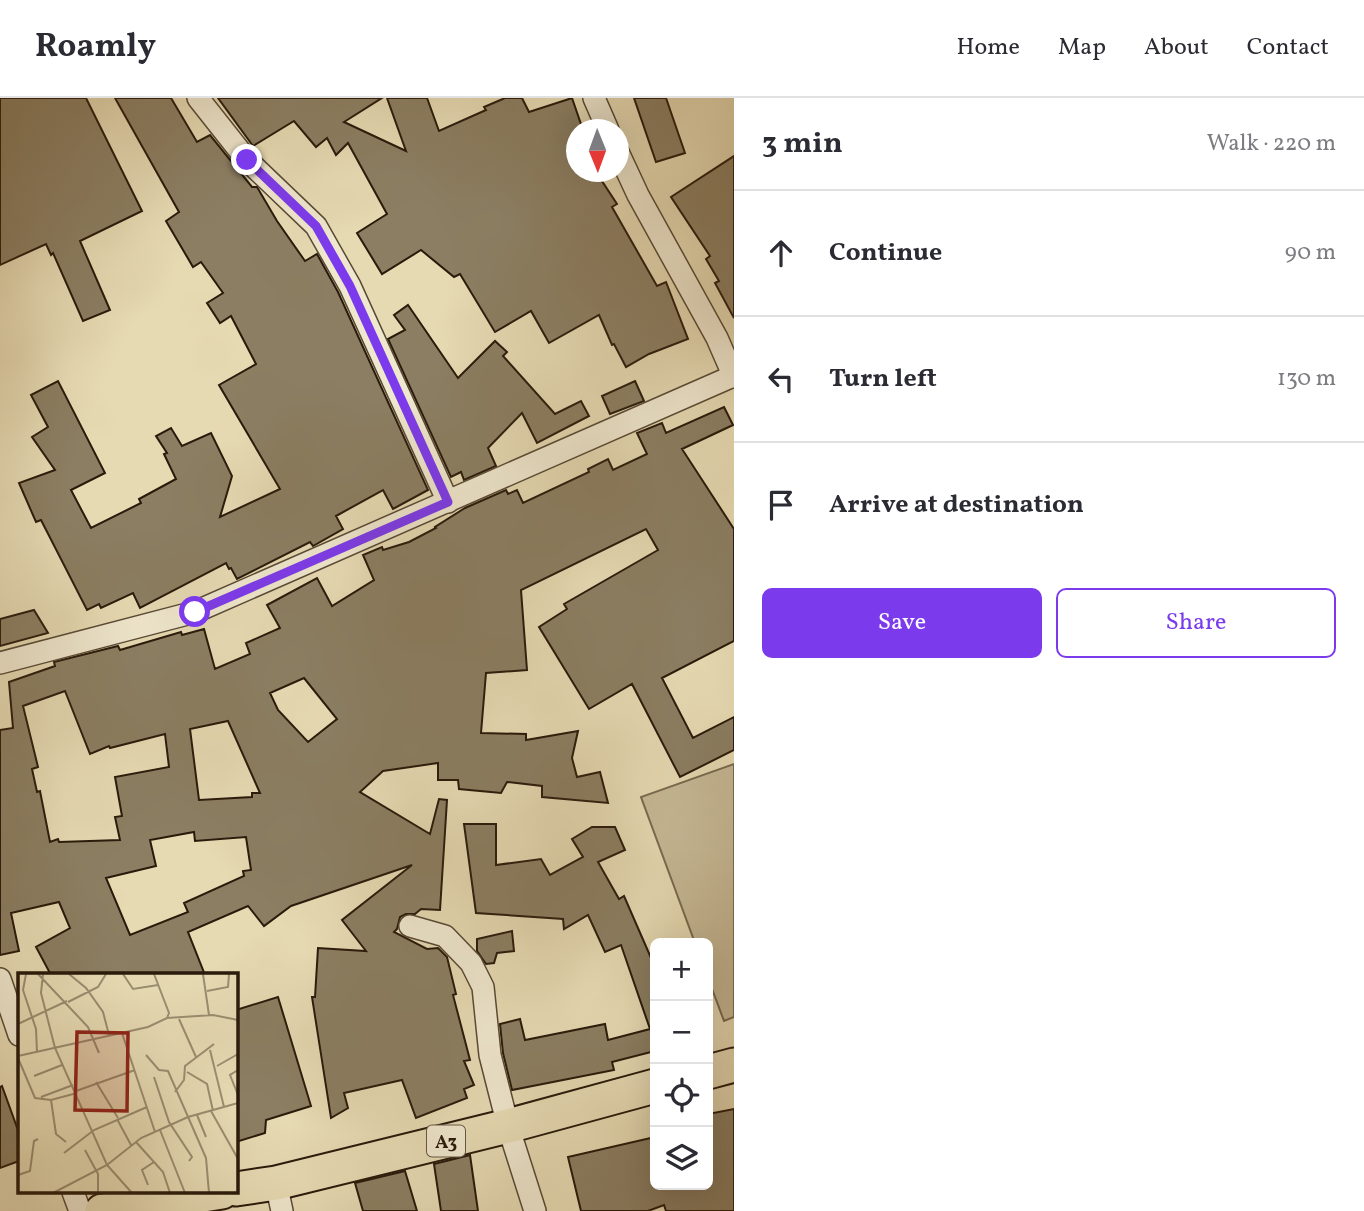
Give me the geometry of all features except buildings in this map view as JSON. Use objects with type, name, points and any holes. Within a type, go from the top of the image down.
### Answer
[{"type":"main road","points":[[713,1071],[734,1065]]},
{"type":"main road","name":"A3","points":[[238,1189],[279,1197],[508,1126],[650,1087]]},
{"type":"main road","points":[[102,1211],[209,1194]]},
{"type":"street","points":[[198,98],[247,160],[316,226],[350,286],[448,502]]},
{"type":"street","points":[[594,98],[603,119]]},
{"type":"street","points":[[0,663],[195,612],[733,377],[725,335],[638,195],[629,176]]},
{"type":"street","points":[[410,926],[445,936],[471,963],[483,987],[490,1055],[508,1126],[535,1211]]},
{"type":"street","points":[[0,979],[18,1032]]},
{"type":"street","points":[[74,1194],[80,1211]]},
{"type":"shaded area","points":[[734,764],[734,1017],[724,1021],[713,991],[713,938],[693,938],[641,797]]},
{"type":"route","points":[[195,612],[448,502],[350,286],[316,226],[247,160]]}]
